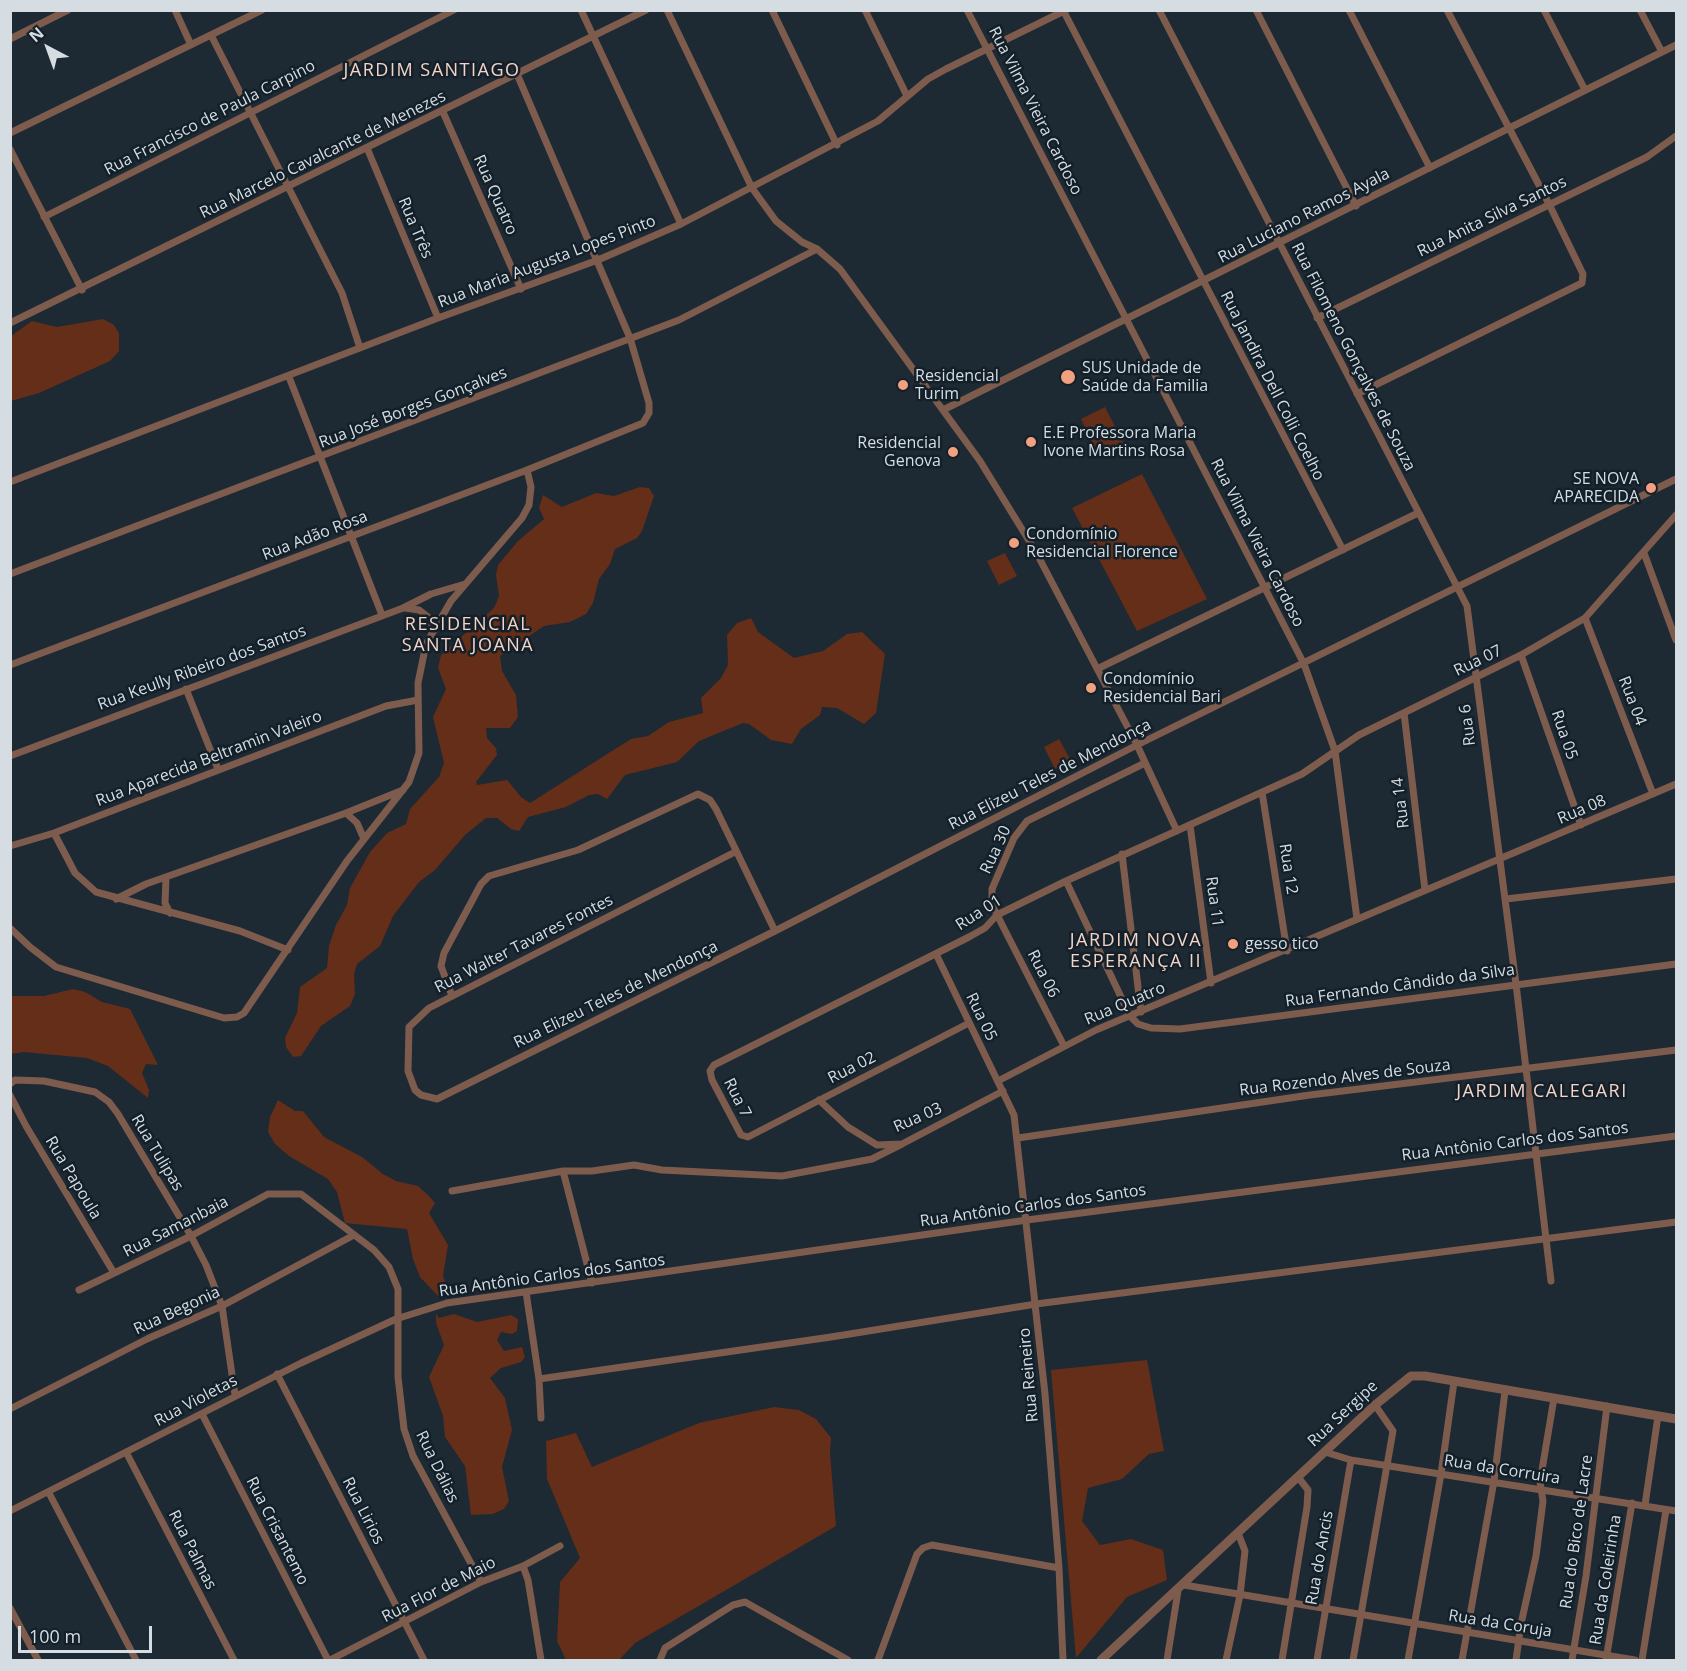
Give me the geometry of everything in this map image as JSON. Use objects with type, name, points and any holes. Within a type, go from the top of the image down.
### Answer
[{"type":"street","points":[[10,39],[68,10]]},
{"type":"street","points":[[175,10],[192,45]]},
{"type":"street","points":[[10,133],[262,10]]},
{"type":"street","name":"Rua Francisco de Paula Carpino","points":[[44,218],[454,10]]},
{"type":"street","points":[[581,10],[681,224]]},
{"type":"street","name":"Rua Marcelo Cavalcante de Menezes","points":[[10,323],[82,290],[646,10]]},
{"type":"street","points":[[667,10],[752,188],[776,221],[802,242],[817,249],[840,269],[980,461],[1036,552],[1137,745],[1178,831]]},
{"type":"street","points":[[772,10],[837,145]]},
{"type":"street","points":[[865,10],[907,96]]},
{"type":"street","name":"Rua Vilma Vieira Cardoso","points":[[967,10],[1304,664],[1335,751],[1357,919]]},
{"type":"street","name":"Rua Filomeno Gonçalves de Souza","points":[[1159,10],[1418,513],[1459,588]]},
{"type":"street","points":[[1256,10],[1356,206]]},
{"type":"street","points":[[1350,10],[1430,168]]},
{"type":"street","points":[[1357,394],[1581,283],[1583,274],[1549,204],[1447,10]]},
{"type":"street","points":[[1544,10],[1585,90]]},
{"type":"street","points":[[1641,10],[1662,52]]},
{"type":"street","name":"Rua Maria Augusta Lopes Pinto","points":[[10,482],[438,318],[598,261],[681,224],[837,145],[878,121],[928,79],[1064,11]]},
{"type":"street","name":"Rua Jandira Dell Colli Coelho","points":[[1064,11],[1343,550]]},
{"type":"street","points":[[212,35],[342,293],[360,348]]},
{"type":"street","name":"Rua Luciano Ramos Ayala","points":[[943,411],[1677,45]]},
{"type":"street","points":[[517,74],[630,338]]},
{"type":"street","name":"Rua Quatro","points":[[443,112],[521,289]]},
{"type":"street","name":"Rua Anita Silva Santos","points":[[1317,318],[1647,157],[1677,136]]},
{"type":"street","name":"Rua Três","points":[[367,148],[438,318]]},
{"type":"street","points":[[10,149],[82,290]]},
{"type":"street","name":"Rua José Borges Gonçalves","points":[[10,574],[321,458],[678,320],[817,249]]},
{"type":"street","name":"Rua Adão Rosa","points":[[10,665],[352,537],[644,423],[649,413],[649,403],[630,338]]},
{"type":"street","points":[[289,377],[382,615]]},
{"type":"street","points":[[10,928],[30,947],[57,967],[224,1018],[237,1017],[244,1013],[364,839],[405,789],[419,753],[418,700],[421,662],[432,630],[529,505],[531,487],[527,470]]},
{"type":"street","name":"Rua Elizeu Teles de Mendonça","points":[[437,1099],[775,931],[1137,745],[1677,479]]},
{"type":"street","points":[[1097,669],[1418,513]]},
{"type":"street","name":"Rua 07","points":[[1262,792],[1302,774],[1359,735],[1521,655],[1585,618],[1677,515]]},
{"type":"street","points":[[1644,553],[1677,640]]},
{"type":"street","name":"Rua Keully Ribeiro dos Santos","points":[[10,756],[403,608],[431,594],[466,584]]},
{"type":"street","name":"Rua 6","points":[[1459,588],[1467,606],[1498,860],[1506,899],[1548,1237],[1551,1281]]},
{"type":"street","points":[[403,608],[419,610],[428,617],[432,630]]},
{"type":"street","name":"Rua 04","points":[[1585,618],[1653,794]]},
{"type":"street","name":"Rua 05","points":[[1521,655],[1581,825]]},
{"type":"street","points":[[186,689],[218,769]]},
{"type":"street","name":"Rua Aparecida Beltramin Valeiro","points":[[10,846],[54,832],[392,704],[418,700]]},
{"type":"street","name":"Rua 14","points":[[1404,713],[1425,890]]},
{"type":"street","name":"Rua 30","points":[[997,915],[992,905],[992,889],[1019,828],[1027,821],[1145,763]]},
{"type":"street","name":"Rua 08","points":[[1498,860],[1677,784]]},
{"type":"street","points":[[116,899],[166,878],[346,813],[405,789]]},
{"type":"street","name":"Rua 01","points":[[714,1065],[936,954],[985,928],[997,915],[1122,854],[1262,792]]},
{"type":"street","name":"Rua 12","points":[[1262,792],[1287,951]]},
{"type":"street","points":[[452,996],[441,966],[444,953],[481,884],[489,876],[578,850],[698,794],[710,800],[716,809],[775,931]]},
{"type":"street","points":[[346,813],[357,823],[364,839]]},
{"type":"street","name":"Rua 11","points":[[1190,825],[1211,983]]},
{"type":"street","points":[[54,832],[75,873],[96,892],[240,931],[288,950]]},
{"type":"street","name":"Rua Walter Tavares Fontes","points":[[437,1099],[421,1095],[410,1082],[409,1027],[414,1020],[429,1008],[735,852]]},
{"type":"street","points":[[1122,854],[1141,1012]]},
{"type":"street","name":"Rua Quatro","points":[[998,1081],[1064,1046],[1130,1016],[1498,860]]},
{"type":"street","points":[[166,878],[164,895],[170,913]]},
{"type":"street","points":[[1506,899],[1677,879]]},
{"type":"street","points":[[1066,881],[1130,1016]]},
{"type":"street","name":"Rua 06","points":[[997,915],[1064,1046]]},
{"type":"street","name":"Rua 05","points":[[936,954],[1003,1091]]},
{"type":"street","name":"Rua Fernando Cândido da Silva","points":[[1130,1016],[1138,1024],[1150,1028],[1180,1029],[1677,964]]},
{"type":"street","name":"Rua 02","points":[[748,1137],[969,1023]]},
{"type":"street","name":"Rua Rozendo Alves de Souza","points":[[1018,1138],[1310,1095],[1677,1050]]},
{"type":"street","name":"Rua 7","points":[[714,1065],[710,1071],[712,1080],[741,1135],[748,1137]]},
{"type":"street","name":"Rua Tulipas","points":[[10,1084],[15,1080],[44,1081],[95,1092],[109,1102],[118,1114],[191,1236],[222,1306],[235,1395]]},
{"type":"street","name":"Rua 03","points":[[819,1100],[860,1137],[877,1145],[902,1144],[1003,1091]]},
{"type":"street","name":"Rua Reineiro","points":[[1003,1091],[1014,1115],[1018,1138],[1036,1304],[1059,1568],[1063,1660]]},
{"type":"street","name":"Rua Papoula","points":[[10,1095],[26,1126],[114,1273]]},
{"type":"street","name":"Rua Antônio Carlos dos Santos","points":[[396,1319],[447,1304],[1027,1220],[1536,1152],[1677,1136]]},
{"type":"street","points":[[452,1191],[563,1170],[592,1171],[634,1165],[662,1170],[714,1172],[767,1178],[872,1159],[902,1144]]},
{"type":"street","points":[[563,1170],[592,1283]]},
{"type":"street","name":"Rua Samanbaia","points":[[79,1290],[191,1236],[268,1194],[285,1192]]},
{"type":"street","name":"Rua Dálias","points":[[285,1192],[301,1194],[374,1250],[389,1267],[398,1289],[396,1319],[398,1377],[404,1429],[413,1456],[481,1582]]},
{"type":"street","points":[[538,1379],[1036,1304],[1677,1222]]},
{"type":"street","name":"Rua Begonia","points":[[10,1409],[147,1339],[222,1306],[354,1235]]},
{"type":"street","points":[[526,1292],[541,1418]]},
{"type":"street","name":"Rua Violetas","points":[[10,1511],[277,1374],[396,1319]]},
{"type":"street","name":"Rua Lirios","points":[[277,1374],[424,1660]]},
{"type":"street","name":"Rua Sergipe","points":[[1101,1660],[1375,1405],[1411,1376],[1677,1419]]},
{"type":"street","points":[[1408,1660],[1441,1474],[1454,1382]]},
{"type":"street","points":[[1462,1660],[1494,1480],[1505,1391]]},
{"type":"street","points":[[1516,1660],[1521,1624],[1536,1556],[1543,1490],[1540,1482],[1554,1398]]},
{"type":"street","points":[[1353,1660],[1389,1465],[1393,1431],[1375,1405]]},
{"type":"street","name":"Rua do Bico de Lacre","points":[[1572,1660],[1586,1576],[1594,1497],[1607,1407]]},
{"type":"street","name":"Rua Crisantemo","points":[[202,1414],[329,1660]]},
{"type":"street","name":"Rua da Coleirinha","points":[[1645,1505],[1658,1416]]},
{"type":"street","name":"Rua Palmas","points":[[126,1452],[234,1660]]},
{"type":"street","name":"Rua da Corruira","points":[[1325,1452],[1351,1460],[1494,1480],[1677,1511]]},
{"type":"street","name":"Rua do Ancis","points":[[1317,1660],[1351,1460]]},
{"type":"street","points":[[1282,1660],[1307,1507],[1308,1490],[1298,1477]]},
{"type":"street","points":[[49,1493],[136,1660]]},
{"type":"street","name":"Rua da Coleirinha","points":[[1607,1658],[1632,1503]]},
{"type":"street","points":[[1642,1660],[1666,1510]]},
{"type":"street","points":[[1226,1660],[1240,1595],[1245,1551],[1238,1533]]},
{"type":"street","points":[[878,1660],[917,1554],[923,1548],[932,1545],[1059,1568]]},
{"type":"street","name":"Rua Flor de Maio","points":[[329,1660],[481,1582],[523,1566],[560,1546]]},
{"type":"street","points":[[523,1566],[528,1580],[541,1660]]},
{"type":"street","points":[[1167,1660],[1181,1588],[1292,1604]]},
{"type":"street","points":[[660,1660],[665,1648],[733,1605],[745,1602],[848,1660]]},
{"type":"street","name":"Rua da Coruja","points":[[1292,1604],[1520,1640],[1607,1658],[1635,1660]]},
{"type":"street","points":[[10,1608],[38,1660]]},
{"type":"shaded area","points":[[103,319],[114,325],[119,333],[119,351],[110,361],[39,393],[11,401],[11,336],[32,321],[57,327]]},
{"type":"shaded area","points":[[1105,407],[1124,444],[1099,456],[1081,419]]},
{"type":"shaded area","points":[[1142,474],[1207,599],[1137,631],[1072,508]]},
{"type":"shaded area","points":[[640,487],[649,488],[654,496],[642,531],[637,538],[615,549],[610,564],[599,579],[593,603],[586,614],[570,622],[544,626],[500,656],[502,671],[516,695],[518,717],[510,728],[486,728],[487,738],[496,748],[497,755],[476,782],[477,785],[507,780],[521,797],[530,803],[631,739],[648,736],[669,722],[703,713],[701,698],[721,678],[728,665],[727,635],[737,623],[751,618],[758,632],[794,658],[823,651],[847,634],[862,632],[885,654],[876,713],[864,724],[837,708],[822,707],[820,715],[801,729],[792,744],[771,740],[749,724],[743,723],[699,741],[677,762],[625,775],[607,799],[598,794],[589,795],[566,807],[528,817],[519,831],[511,829],[497,818],[486,818],[465,835],[435,870],[419,882],[393,916],[380,946],[357,964],[354,974],[355,994],[350,1006],[321,1026],[301,1056],[293,1057],[286,1047],[285,1038],[297,1013],[300,987],[327,968],[329,946],[336,925],[347,905],[350,888],[370,852],[387,833],[406,824],[410,809],[439,777],[444,763],[433,717],[446,689],[438,668],[441,655],[494,608],[499,596],[496,575],[498,565],[518,541],[544,519],[539,508],[543,495],[562,507],[596,493],[614,496]]},
{"type":"shaded area","points":[[1005,553],[1017,576],[999,585],[987,561]]},
{"type":"shaded area","points":[[1059,739],[1071,761],[1055,769],[1044,747]]},
{"type":"shaded area","points":[[73,989],[85,992],[102,1002],[130,1009],[158,1065],[146,1064],[142,1073],[149,1090],[148,1098],[108,1066],[87,1058],[24,1052],[11,1054],[11,996],[44,996]]},
{"type":"shaded area","points":[[278,1100],[295,1111],[303,1111],[324,1137],[362,1157],[383,1174],[396,1181],[418,1186],[428,1195],[435,1203],[429,1213],[448,1245],[443,1276],[450,1296],[439,1297],[420,1277],[413,1259],[407,1229],[345,1223],[337,1192],[328,1179],[289,1156],[275,1144],[268,1132],[270,1117]]},
{"type":"shaded area","points":[[436,1314],[439,1318],[454,1314],[477,1322],[511,1315],[518,1319],[517,1331],[512,1334],[501,1332],[497,1340],[504,1351],[522,1347],[525,1357],[521,1362],[501,1368],[490,1378],[505,1398],[512,1430],[502,1467],[509,1501],[504,1509],[493,1514],[471,1515],[465,1466],[445,1437],[443,1416],[429,1377],[444,1345],[436,1323]]},
{"type":"shaded area","points":[[1147,1360],[1164,1451],[1149,1454],[1122,1479],[1088,1488],[1082,1521],[1100,1545],[1131,1539],[1163,1550],[1167,1580],[1127,1597],[1076,1658],[1051,1370]]},
{"type":"shaded area","points":[[774,1407],[799,1410],[816,1419],[831,1438],[830,1453],[836,1526],[635,1643],[619,1660],[566,1660],[557,1641],[560,1582],[580,1558],[547,1479],[546,1441],[576,1433],[592,1467],[699,1423]]},
{"type":"place","name":"SUS Unidade de Saúde da Familia","points":[[1068,377]]},
{"type":"place","name":"Residencial Turim","points":[[903,385]]},
{"type":"place","name":"E.E Professora Maria Ivone Martins Rosa","points":[[1031,442]]},
{"type":"place","name":"Residencial Genova","points":[[953,452]]},
{"type":"place","name":"SE NOVA APARECIDA","points":[[1651,488]]},
{"type":"place","name":"Condomínio Residencial Florence","points":[[1014,543]]},
{"type":"place","name":"Condomínio Residencial Bari","points":[[1091,688]]},
{"type":"place","name":"gesso tico","points":[[1233,944]]},
{"type":"district","name":"JARDIM SANTIAGO","points":[[432,71]]},
{"type":"district","name":"RESIDENCIAL SANTA JOANA","points":[[468,635]]},
{"type":"district","name":"JARDIM NOVA ESPERANÇA II","points":[[1136,951]]},
{"type":"district","name":"JARDIM CALEGARI","points":[[1542,1092]]}]
